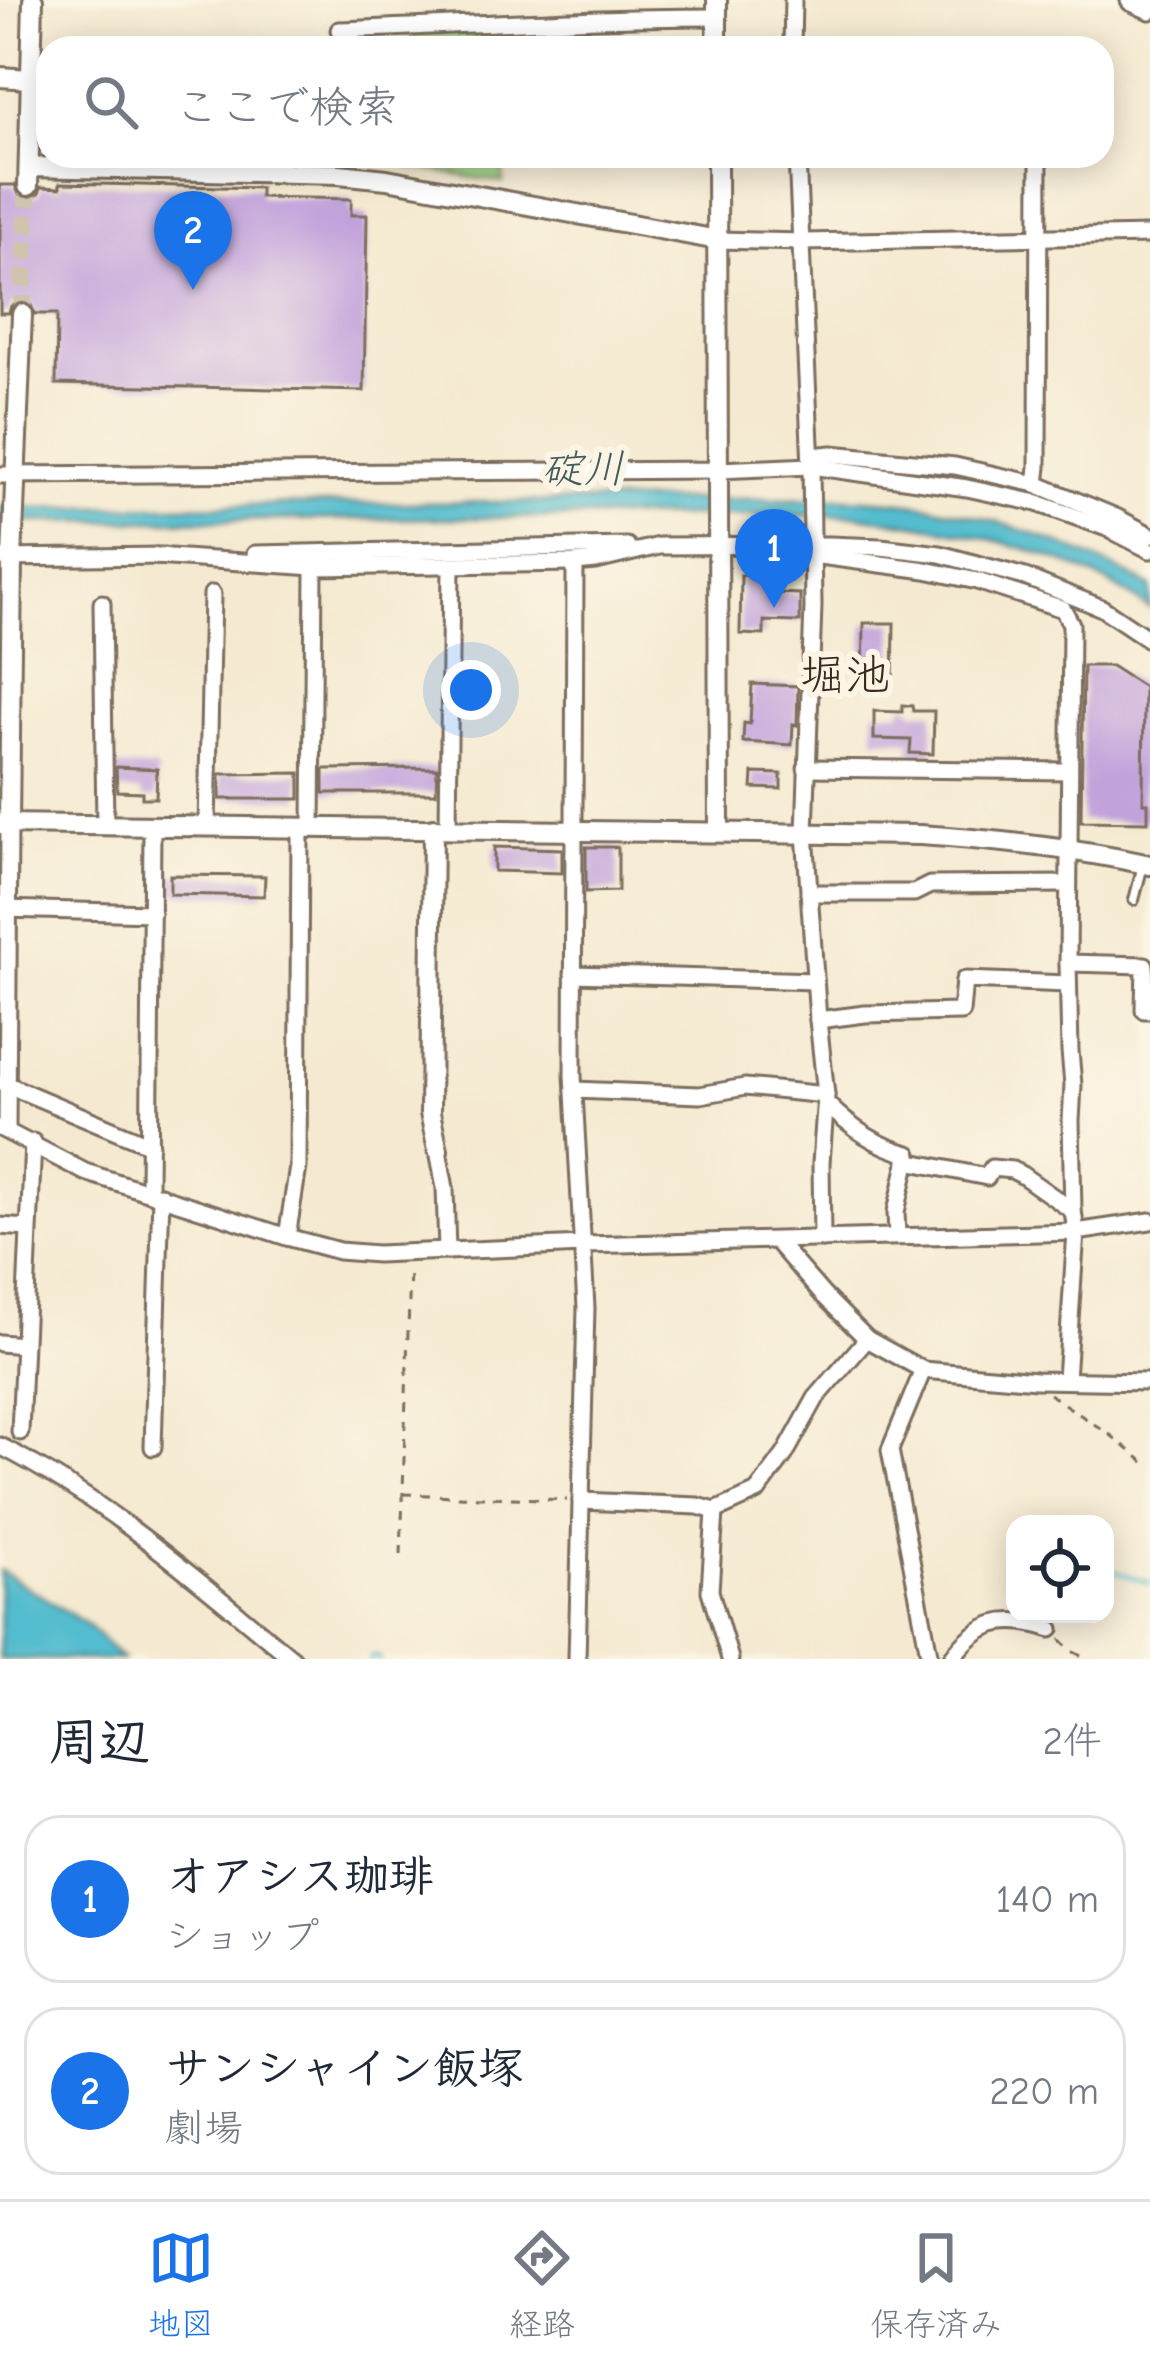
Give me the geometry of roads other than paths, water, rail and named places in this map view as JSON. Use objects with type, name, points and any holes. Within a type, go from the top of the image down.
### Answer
[{"type":"street","points":[[33,0],[28,176],[339,174],[718,239],[802,242],[1150,235]]},
{"type":"street","points":[[792,36],[793,0]]},
{"type":"street","points":[[339,30],[717,9]]},
{"type":"street","points":[[0,77],[31,79]]},
{"type":"street","points":[[717,168],[719,831]]},
{"type":"street","points":[[798,168],[811,465],[813,656],[806,833],[825,1099],[821,1239]]},
{"type":"street","points":[[1036,484],[1039,168]]},
{"type":"street","points":[[22,314],[8,558],[3,1128],[85,1172],[287,1237],[338,1251],[377,1255],[1076,1232],[1150,1221]]},
{"type":"street","points":[[811,465],[832,454],[955,466],[1036,484],[1150,535]]},
{"type":"street","points":[[10,477],[718,472],[811,465],[1037,503],[1107,528],[1150,550]]},
{"type":"street","points":[[8,558],[718,544],[880,547],[971,561],[1024,577],[1102,608],[1150,640]]},
{"type":"street","points":[[155,556],[314,567],[575,563],[659,546]]},
{"type":"street","points":[[812,547],[976,581],[1063,609],[1071,623],[1068,984],[1076,1232],[1066,1379]]},
{"type":"street","points":[[575,563],[574,1090],[586,1308],[577,1659]]},
{"type":"street","points":[[447,1251],[445,1188],[430,1113],[452,565]]},
{"type":"street","points":[[287,1237],[298,1167],[314,567]]},
{"type":"street","points":[[207,827],[212,594]]},
{"type":"street","points":[[102,603],[105,826]]},
{"type":"street","points":[[806,768],[1070,771]]},
{"type":"street","points":[[4,824],[944,836],[1147,864]]},
{"type":"street","points":[[152,826],[153,1448]]},
{"type":"street","points":[[808,893],[914,892],[930,885],[1068,884]]},
{"type":"street","points":[[4,909],[152,913]]},
{"type":"street","points":[[1068,963],[1145,965],[1144,1010],[1150,1010]]},
{"type":"street","points":[[573,974],[815,981]]},
{"type":"street","points":[[818,1020],[961,1012],[964,980],[1068,984]]},
{"type":"street","points":[[4,1083],[150,1145]]},
{"type":"street","points":[[574,1090],[700,1095],[746,1087],[825,1099],[837,1114],[877,1142],[909,1154],[896,1212],[897,1236]]},
{"type":"street","points":[[20,1432],[33,1142]]},
{"type":"street","points":[[907,1161],[987,1177],[992,1168],[1012,1170],[1073,1211]]},
{"type":"street","points":[[0,1226],[28,1228]]},
{"type":"street","points":[[776,1240],[867,1339],[923,1370],[1036,1380],[1150,1382]]},
{"type":"street","points":[[581,1501],[715,1510],[758,1492],[816,1398],[867,1339]]},
{"type":"street","points":[[0,1343],[23,1345]]},
{"type":"street","points":[[923,1370],[890,1450],[930,1659]]},
{"type":"street","points":[[0,1446],[122,1521],[293,1659]]},
{"type":"street","points":[[715,1510],[710,1591],[730,1659]]},
{"type":"street","points":[[951,1659],[978,1630],[1010,1619],[1051,1629]]},
{"type":"lane","points":[[1133,899],[1147,864]]},
{"type":"water","points":[[849,498],[953,511],[1040,536],[1150,586],[1150,609],[1116,587],[1045,555],[969,534],[852,515],[0,522],[0,508]]},
{"type":"water","points":[[0,1570],[86,1624],[122,1659],[0,1659]]},
{"type":"waterway","points":[[1114,1571],[1150,1583]]},
{"type":"waterway","points":[[370,1659],[381,1659]]},
{"type":"tunnel","points":[[22,314],[28,186]]},
{"type":"place","name":"サンシャイン飯塚","points":[[193,290]]},
{"type":"place","name":"オアシス珈琲","points":[[774,608]]},
{"type":"district","name":"堀池","points":[[845,674]]},
{"type":"water label","name":"碇川","points":[[583,468]]}]
